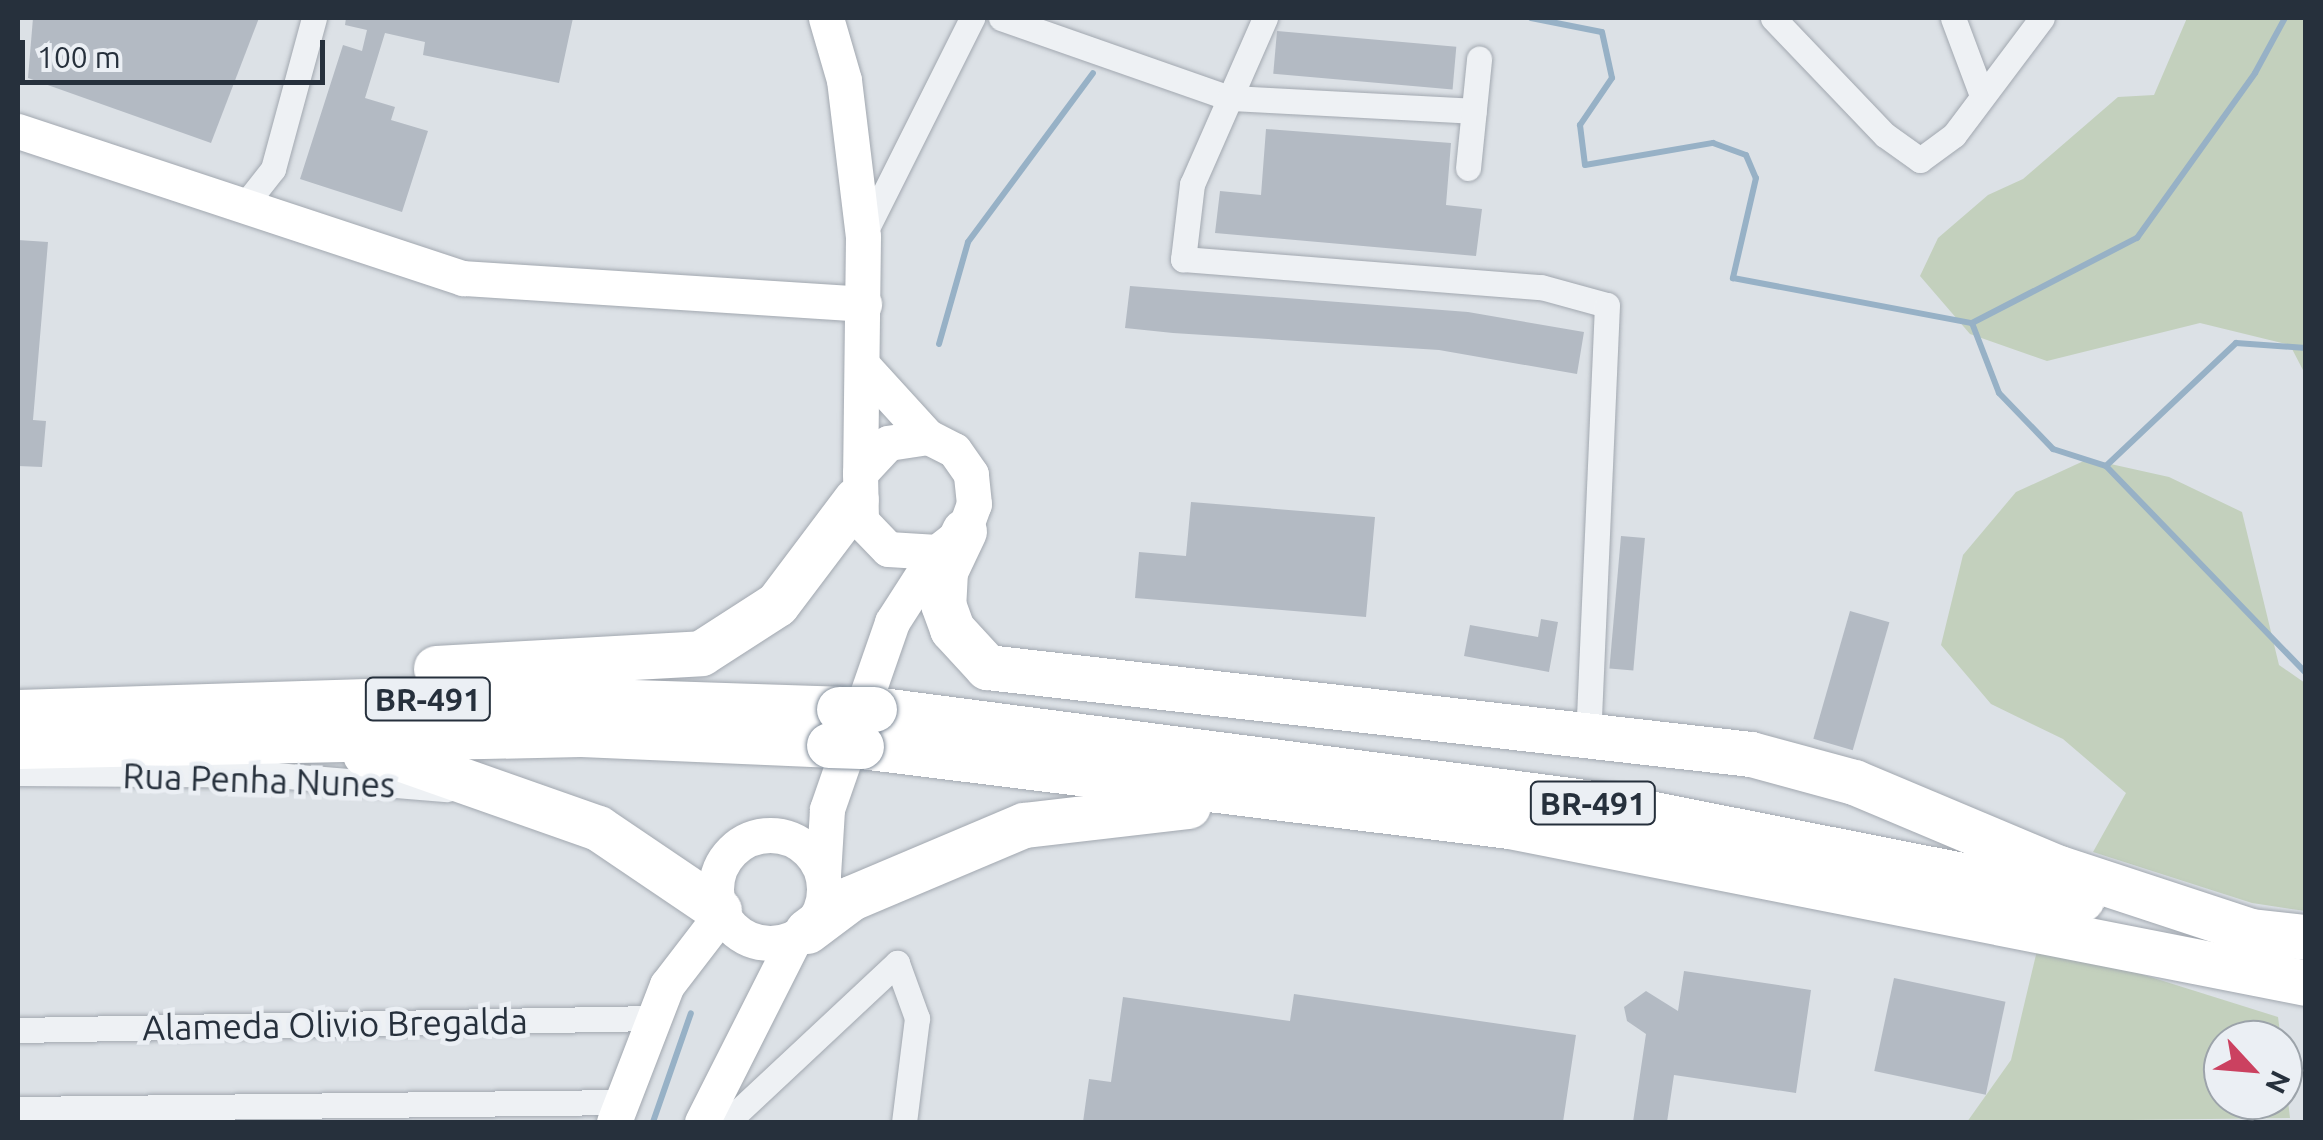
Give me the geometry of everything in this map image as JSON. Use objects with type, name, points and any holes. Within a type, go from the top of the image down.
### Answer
[{"type":"highway","points":[[116,714],[202,692],[430,668],[702,653],[776,604],[858,486]]},
{"type":"highway","points":[[950,542],[943,604],[952,629],[987,668],[1750,754],[1854,782],[2059,868],[2284,936]]},
{"type":"highway","name":"BR-491","points":[[18,712],[116,714],[485,697],[851,727],[1608,805],[2284,936]]},
{"type":"highway","name":"BR-491","points":[[18,746],[203,745],[851,727],[948,751],[1304,804],[1509,826],[2306,983]]},
{"type":"highway","points":[[203,745],[398,758],[598,828],[719,913]]},
{"type":"highway","points":[[802,934],[851,898],[1024,825],[1154,806],[1304,804]]},
{"type":"main road","points":[[619,1112],[652,1018],[719,913],[724,863],[743,841],[771,834],[804,813],[827,776],[886,602],[887,570],[858,486],[865,368],[863,236],[844,80],[826,18]]},
{"type":"main road","points":[[18,132],[247,202],[462,278],[864,304]]},
{"type":"main road","points":[[702,1122],[825,895],[827,809],[892,622],[974,504],[971,474],[954,450],[928,437],[865,368]]},
{"type":"main road","points":[[858,486],[888,443],[928,437]]},
{"type":"main road","points":[[874,540],[904,555],[950,542]]},
{"type":"main road","points":[[771,834],[794,840],[823,874]]},
{"type":"main road","points":[[719,913],[758,941],[802,934]]},
{"type":"street","points":[[247,202],[273,169],[314,18]]},
{"type":"street","points":[[863,236],[972,18]]},
{"type":"street","points":[[1001,18],[1230,98],[1474,111]]},
{"type":"street","points":[[1265,18],[1192,184],[1183,259],[1541,287],[1607,305],[1588,733]]},
{"type":"street","points":[[1773,18],[1885,135],[1920,160],[1954,135],[1981,93],[2042,18]]},
{"type":"street","points":[[1953,18],[1981,93]]},
{"type":"street","points":[[1468,168],[1478,59]]},
{"type":"street","name":"Rua Penha Nunes","points":[[18,774],[275,775],[500,794]]},
{"type":"street","points":[[727,1122],[897,963],[917,1018],[904,1122]]},
{"type":"street","name":"Alameda Olivio Bregalda","points":[[18,1030],[652,1018]]},
{"type":"street","points":[[18,1109],[189,1115],[619,1112]]},
{"type":"green space","points":[[2187,18],[2305,18],[2305,374],[2290,345],[2200,323],[2047,361],[1970,334],[1920,276],[1938,238],[1988,195],[2023,179],[2118,97],[2154,95]]},
{"type":"green space","points":[[2088,459],[2169,477],[2242,512],[2279,665],[2305,683],[2305,911],[2252,903],[2093,852],[2126,793],[2063,739],[1991,704],[1941,645],[1963,555],[2016,492]]},
{"type":"green space","points":[[2039,942],[2278,1017],[2278,1020],[2203,1020],[2203,1119],[1967,1122],[2011,1060]]},
{"type":"building","points":[[33,18],[259,18],[211,143],[28,78]]},
{"type":"building","points":[[346,18],[573,18],[559,83],[423,55],[425,42],[385,33],[365,98],[395,107],[391,120],[428,131],[402,212],[300,179],[343,45],[362,51],[367,30],[345,25]]},
{"type":"building","points":[[1277,31],[1456,47],[1453,90],[1273,74]]},
{"type":"building","points":[[1266,129],[1451,143],[1446,205],[1482,209],[1476,256],[1215,233],[1220,191],[1261,195]]},
{"type":"building","points":[[18,240],[48,242],[33,420],[46,421],[42,467],[18,466]]},
{"type":"building","points":[[1130,286],[1468,312],[1584,332],[1577,374],[1439,350],[1125,328]]},
{"type":"building","points":[[1191,502],[1375,517],[1366,617],[1135,598],[1139,552],[1186,556]]},
{"type":"building","points":[[1621,536],[1645,538],[1633,671],[1609,668]]},
{"type":"building","points":[[1850,611],[1889,622],[1853,750],[1813,739]]},
{"type":"building","points":[[1541,619],[1558,622],[1549,672],[1464,656],[1470,625],[1538,637]]},
{"type":"building","points":[[1684,971],[1811,990],[1796,1093],[1674,1075],[1667,1122],[1633,1122],[1646,1034],[1627,1021],[1624,1007],[1646,991],[1678,1011]]},
{"type":"building","points":[[1894,978],[2006,1002],[1986,1095],[1874,1071]]},
{"type":"building","points":[[1294,994],[1576,1035],[1563,1122],[1083,1122],[1089,1079],[1111,1082],[1123,997],[1290,1021]]},
{"type":"waterway","points":[[1531,18],[1602,32],[1612,78],[1580,125],[1585,165],[1713,143],[1746,155],[1756,178],[1733,278],[1972,323],[1999,393],[2053,449],[2106,466],[2236,343],[2306,348]]},
{"type":"waterway","points":[[1972,323],[2137,238],[2255,73],[2285,18]]},
{"type":"waterway","points":[[939,344],[968,242],[1093,73]]},
{"type":"waterway","points":[[2106,466],[2306,673]]},
{"type":"waterway","points":[[653,1122],[691,1013]]}]
